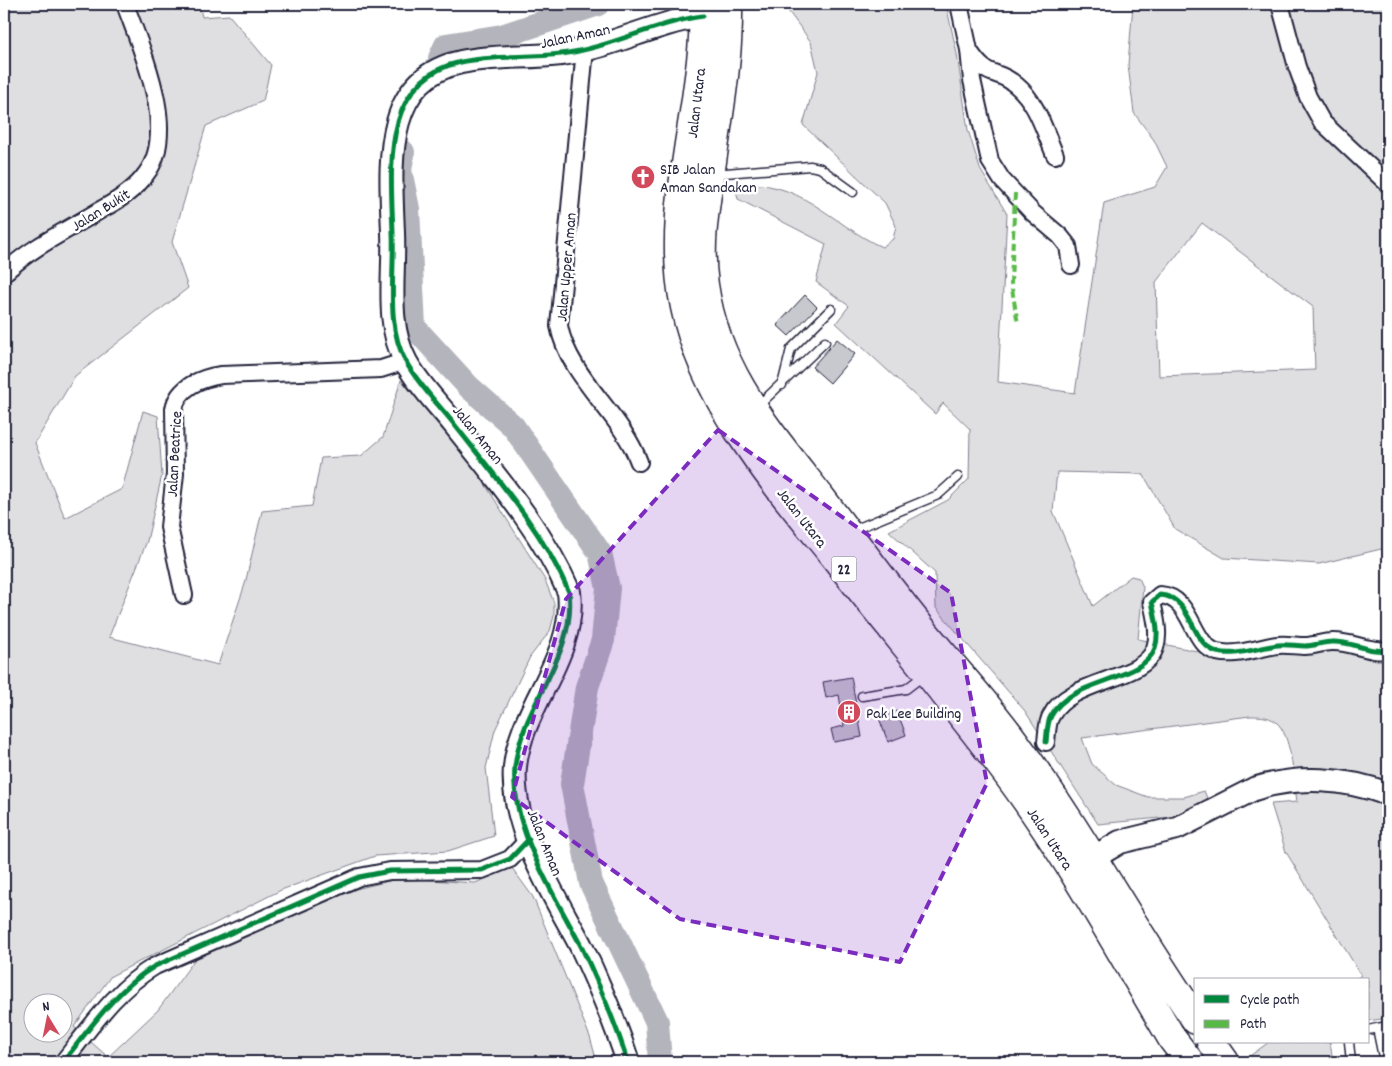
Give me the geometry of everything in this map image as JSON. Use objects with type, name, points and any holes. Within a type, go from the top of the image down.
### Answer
[{"type":"highway","name":"Jalan Utara","points":[[728,4],[728,40],[703,216],[704,284],[709,308],[726,359],[738,386],[753,410],[924,633],[1017,745],[1061,807],[1091,859],[1194,1017]]},
{"type":"highway","name":"Jalan Utara","points":[[708,8],[678,241],[684,304],[693,339],[718,397],[793,506],[927,673],[1045,825],[1174,1040],[1190,1062]]},
{"type":"highway","points":[[1213,1044],[1225,1062]]},
{"type":"street","name":"Jalan Bukit","points":[[4,273],[41,244],[133,190],[148,173],[157,154],[160,130],[156,104],[146,66],[125,4]]},
{"type":"street","points":[[960,4],[969,50],[972,80],[990,161],[1002,180],[1068,246],[1071,265]]},
{"type":"street","points":[[1280,4],[1297,67],[1308,97],[1322,122],[1388,184]]},
{"type":"street","name":"Jalan Aman","points":[[628,1062],[599,985],[542,870],[529,838],[515,794],[515,767],[520,740],[527,720],[567,635],[571,605],[570,592],[517,503],[406,361],[398,344],[393,312],[394,266],[391,170],[393,148],[405,101],[416,85],[431,73],[462,62],[562,54],[585,49],[605,44],[708,8]]},
{"type":"street","name":"Jalan Upper Aman","points":[[585,49],[559,326],[564,343],[624,433],[639,462]]},
{"type":"street","points":[[969,50],[986,71],[1009,80],[1030,99],[1055,155]]},
{"type":"street","name":"Jalan Beatrice","points":[[184,595],[169,527],[175,474],[174,410],[176,401],[181,393],[207,377],[221,375],[381,369],[406,361]]},
{"type":"street","points":[[1046,742],[1050,717],[1058,705],[1071,695],[1133,670],[1150,658],[1155,648],[1157,635],[1152,602],[1160,595],[1182,606],[1205,645],[1218,652],[1241,652],[1280,645],[1306,646],[1330,642],[1346,642],[1371,650],[1388,650]]},
{"type":"street","points":[[1091,859],[1120,842],[1177,828],[1254,789],[1264,786],[1312,780],[1349,783],[1385,790]]},
{"type":"street","points":[[63,1062],[117,995],[142,974],[155,966],[359,877],[390,871],[482,870],[510,859],[529,838]]},
{"type":"lane","points":[[710,175],[810,166],[820,168],[853,192]]},
{"type":"lane","points":[[782,385],[791,349],[831,309]]},
{"type":"lane","points":[[753,410],[782,385],[825,342]]},
{"type":"lane","points":[[847,532],[938,495],[958,477]]},
{"type":"lane","points":[[862,696],[906,690],[927,673]]},
{"type":"lane","points":[[1370,1030],[1388,1026]]},
{"type":"lane","points":[[1377,1028],[1384,1062]]},
{"type":"lane","points":[[1349,1044],[1351,1062]]},
{"type":"highlighted area","points":[[718,430],[951,593],[987,783],[900,962],[680,919],[512,797],[566,599]]},
{"type":"shaded area","points":[[4,4],[199,4],[202,17],[229,15],[271,65],[263,101],[206,126],[172,242],[188,288],[75,376],[35,443],[65,518],[122,489],[143,411],[158,416],[162,475],[147,541],[109,637],[218,665],[245,584],[262,511],[312,506],[321,458],[361,456],[383,437],[401,380],[473,465],[545,580],[554,603],[554,616],[550,631],[530,657],[495,730],[486,768],[494,836],[448,851],[375,856],[281,890],[111,976],[74,1027],[108,1057],[158,1010],[195,959],[356,889],[401,878],[475,883],[512,868],[533,897],[590,1037],[597,1062],[4,1062]]},
{"type":"shaded area","points":[[783,4],[946,4],[957,54],[968,130],[980,169],[1007,214],[998,382],[1075,393],[1104,203],[1155,187],[1167,167],[1154,140],[1134,113],[1128,65],[1133,4],[1388,4],[1388,552],[1381,549],[1319,564],[1224,558],[1175,529],[1143,474],[1057,472],[1053,511],[1093,606],[1131,576],[1139,578],[1143,587],[1138,639],[1236,659],[1276,653],[1336,649],[1359,656],[1388,657],[1388,1018],[1370,1021],[1370,978],[1357,978],[1361,975],[1286,852],[1271,804],[1297,802],[1290,751],[1283,732],[1276,722],[1266,717],[1250,716],[1082,738],[1092,764],[1116,785],[1148,797],[1184,797],[1204,791],[1211,807],[1191,815],[1098,824],[1025,711],[936,608],[935,573],[889,531],[948,500],[969,479],[970,429],[943,403],[935,414],[836,323],[849,306],[816,282],[826,244],[738,199],[735,186],[757,185],[777,188],[813,204],[864,238],[882,247],[893,239],[896,226],[885,203],[803,125],[818,72],[811,42]],"holes":[[[1202,223],[1313,307],[1315,370],[1159,376],[1156,282]]]},
{"type":"shaded area","points":[[1266,1044],[1330,1044],[1333,1062],[1250,1062],[1247,1058]]},
{"type":"building","points":[[805,295],[817,307],[789,336],[777,325]]},
{"type":"building","points":[[837,339],[855,354],[830,383],[812,367]]},
{"type":"building","name":"Pak Lee Building","points":[[851,677],[862,737],[834,742],[831,729],[844,726],[839,695],[826,698],[823,682]]},
{"type":"building","points":[[897,711],[906,735],[888,742],[879,718]]},
{"type":"waterway","points":[[440,58],[446,45],[502,36],[598,4]]},
{"type":"waterway","points":[[403,152],[400,170],[408,209],[414,327],[469,387],[513,426],[600,553],[608,588],[603,640],[587,687],[572,784],[591,883],[657,1022],[660,1062]]},
{"type":"marked path","points":[[1015,193],[1011,283],[1018,324]]},
{"type":"cycle path","points":[[628,1062],[588,960],[536,860],[519,813],[515,790],[515,767],[519,744],[565,638],[569,615],[569,592],[546,547],[532,526],[486,464],[416,378],[399,347],[395,332],[392,299],[392,156],[396,130],[403,107],[416,87],[435,72],[461,62],[473,60],[579,51],[667,24],[703,16]]},
{"type":"cycle path","points":[[1046,742],[1051,716],[1060,704],[1074,694],[1137,668],[1148,659],[1155,648],[1157,637],[1152,602],[1160,595],[1171,598],[1179,604],[1201,640],[1217,652],[1232,653],[1278,645],[1308,646],[1332,642],[1346,643],[1374,650],[1388,650]]},
{"type":"cycle path","points":[[63,1062],[116,997],[141,975],[155,966],[359,877],[390,871],[482,870],[510,859],[529,839]]},
{"type":"place","name":"SIB Jalan Aman Sandakan","points":[[643,177]]},
{"type":"place","name":"Pak Lee Building","points":[[849,712]]}]
